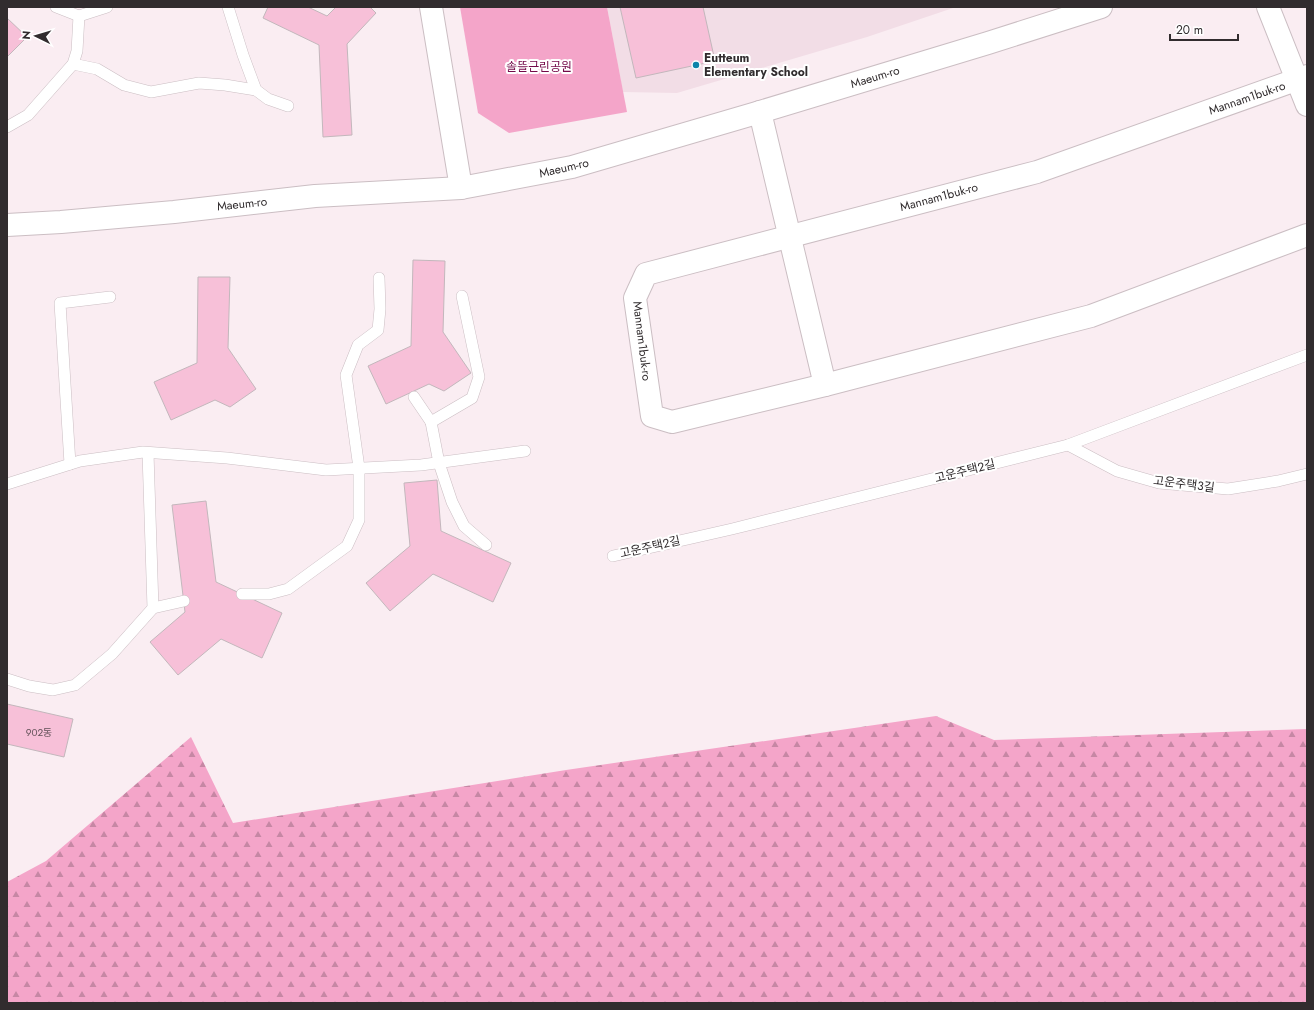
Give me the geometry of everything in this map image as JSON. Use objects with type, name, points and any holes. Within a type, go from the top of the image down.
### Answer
[{"type":"street","points":[[431,7],[461,188]]},
{"type":"street","name":"Maeum-ro","points":[[7,226],[174,212],[315,196],[461,188],[572,167],[760,112],[1101,7]]},
{"type":"street","points":[[1268,7],[1302,78],[1307,105]]},
{"type":"street","name":"Mannam1buk-ro","points":[[1302,78],[1037,172],[646,274],[635,298],[652,416],[672,422],[825,385],[1091,316],[1307,235]]},
{"type":"street","points":[[760,112],[825,385]]},
{"type":"lane","points":[[56,7],[79,16],[106,7]]},
{"type":"lane","points":[[228,7],[256,90]]},
{"type":"lane","points":[[7,127],[28,115],[73,64],[77,51],[79,16]]},
{"type":"lane","points":[[73,64],[97,70],[124,85],[151,92],[199,83],[225,85],[256,90],[268,99],[288,106]]},
{"type":"lane","points":[[242,594],[269,594],[288,589],[347,546],[359,520],[359,468],[346,375],[358,345],[378,330],[380,309],[379,278]]},
{"type":"lane","points":[[431,422],[472,398],[479,377],[462,296]]},
{"type":"lane","points":[[70,464],[60,304],[110,297]]},
{"type":"lane","name":"고운주택2길","points":[[613,556],[732,529],[1068,445],[1307,355]]},
{"type":"lane","points":[[414,397],[431,422],[439,463],[452,502],[464,526],[486,545]]},
{"type":"lane","name":"고운주택3길","points":[[1068,445],[1117,471],[1159,483],[1228,489],[1278,481],[1307,474]]},
{"type":"lane","points":[[7,484],[80,461],[148,453],[227,458],[326,470],[439,463],[525,451]]},
{"type":"lane","points":[[148,453],[153,608]]},
{"type":"lane","points":[[7,679],[29,686],[53,690],[75,685],[112,654],[153,608],[184,601]]},
{"type":"shaded area","name":"Eutteum Elementary School","points":[[607,7],[956,7],[867,37],[677,93],[623,92]]},
{"type":"green space","name":"솔뜰근린공원","points":[[460,7],[607,7],[627,112],[509,133],[478,113]]},
{"type":"green space","points":[[936,716],[994,740],[1307,729],[1307,1003],[7,1003],[7,882],[46,861],[191,737],[233,823],[566,770]]},
{"type":"building","points":[[268,7],[308,7],[327,16],[336,7],[370,7],[376,13],[347,44],[352,135],[323,137],[319,45],[263,18]]},
{"type":"building","points":[[620,7],[703,7],[715,61],[636,78]]},
{"type":"building","points":[[7,18],[27,37],[7,57]]},
{"type":"building","points":[[413,260],[445,261],[443,332],[471,373],[444,391],[429,384],[386,404],[368,366],[411,346]]},
{"type":"building","points":[[198,277],[230,277],[228,348],[256,389],[230,407],[215,400],[171,420],[154,382],[197,363]]},
{"type":"building","points":[[437,480],[441,531],[511,563],[493,602],[433,574],[390,611],[366,583],[410,546],[404,483]]},
{"type":"building","points":[[206,501],[216,582],[282,613],[262,658],[221,639],[178,675],[150,642],[185,612],[172,505]]},
{"type":"building","points":[[7,704],[73,719],[64,757],[7,744]]},
{"type":"place","name":"Eutteum Elementary School","points":[[696,65]]}]
